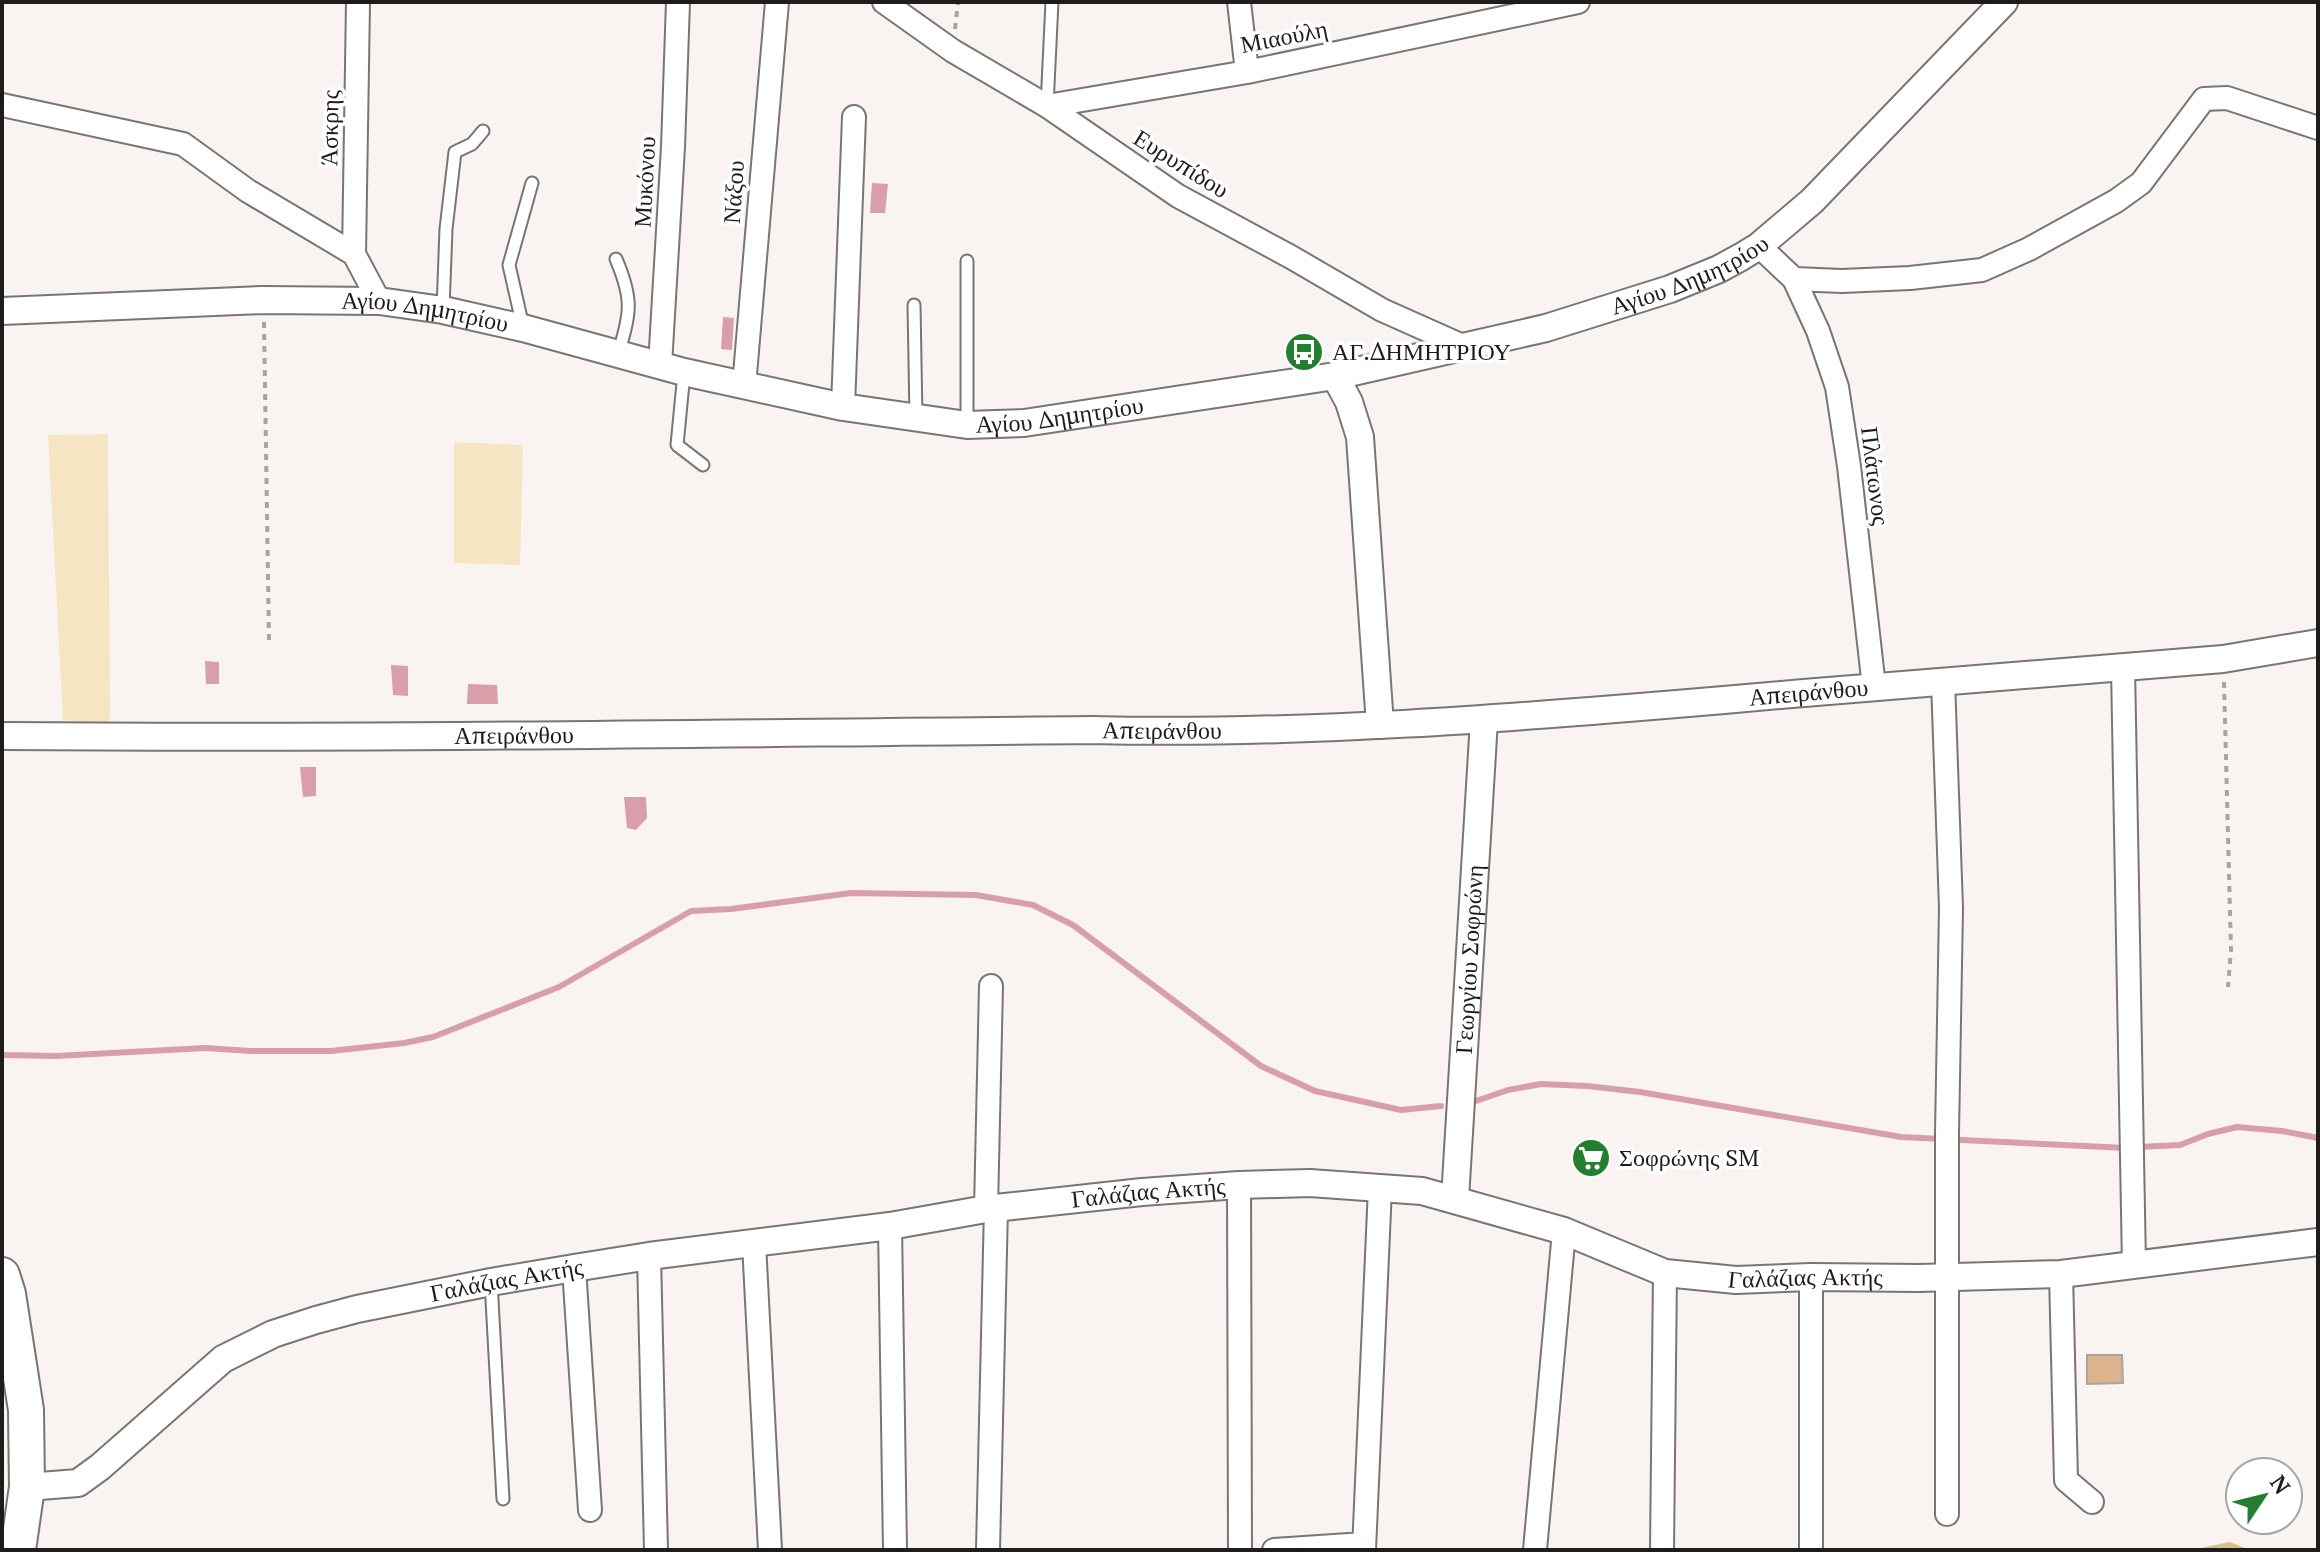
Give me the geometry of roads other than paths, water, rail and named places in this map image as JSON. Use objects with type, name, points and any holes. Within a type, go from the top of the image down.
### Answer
[{"type":"main road","points":[[2,1275],[8,1294],[26,1410],[27,1487],[18,1550]]},
{"type":"street","name":"Μυκόνου","points":[[672,368],[673,147],[678,2]]},
{"type":"street","name":"Νάξου","points":[[744,386],[777,2]]},
{"type":"street","name":"Ευρυπίδου","points":[[884,2],[953,51],[1047,106],[1178,196],[1382,310],[1465,347]]},
{"type":"street","points":[[1239,2],[1247,72]]},
{"type":"street","name":"Μιαούλη","points":[[1047,106],[1247,72],[1578,2]]},
{"type":"street","name":"Αγίου Δημητρίου","points":[[2,311],[263,300],[379,301],[443,310],[523,328],[618,356],[843,407],[967,425],[1024,423],[1335,376],[1546,328],[1670,289],[1719,269],[1759,246],[1812,201],[2004,2]]},
{"type":"street","name":"Άσκρης","points":[[354,254],[358,3]]},
{"type":"street","points":[[1759,246],[1794,279],[1842,281],[1910,278],[1982,270],[2067,229],[2141,183],[2204,99],[2227,98],[2318,128]]},
{"type":"street","points":[[2,105],[183,144],[248,191],[354,254],[379,301]]},
{"type":"street","points":[[843,407],[854,117]]},
{"type":"street","name":"Πλάτωνος","points":[[1794,279],[1818,331],[1837,387],[1874,687]]},
{"type":"street","points":[[1335,376],[1349,402],[1360,437],[1380,725]]},
{"type":"street","name":"Απειράνθου","points":[[2,736],[317,738],[517,734],[1185,732],[1380,725],[1484,720],[2223,659],[2318,643]]},
{"type":"street","points":[[2123,667],[2134,1265]]},
{"type":"street","points":[[1943,681],[1951,908],[1946,1277],[1947,1514]]},
{"type":"street","name":"Γεωργίου Σοφρώνη","points":[[1455,1199],[1484,720]]},
{"type":"street","points":[[991,986],[988,1550],[1000,1550]]},
{"type":"street","name":"Γαλάζιας Ακτής","points":[[27,1487],[70,1485],[85,1479],[223,1359],[273,1334],[357,1309],[491,1282],[649,1256],[890,1226],[991,1208],[1239,1185],[1310,1183],[1422,1191],[1564,1231],[1665,1273],[1736,1280],[2061,1274],[2318,1242]]},
{"type":"street","points":[[1239,1185],[1240,1550]]},
{"type":"street","points":[[1274,1550],[1364,1547],[1380,1188]]},
{"type":"street","points":[[890,1226],[895,1550]]},
{"type":"street","points":[[1535,1550],[1564,1231]]},
{"type":"street","points":[[754,1243],[770,1550]]},
{"type":"street","points":[[649,1256],[656,1550]]},
{"type":"street","points":[[574,1268],[590,1510]]},
{"type":"street","points":[[1662,1550],[1665,1273]]},
{"type":"street","points":[[2061,1274],[2066,1480],[2092,1502]]},
{"type":"street","points":[[1811,1277],[1811,1550]]},
{"type":"lane","points":[[1047,106],[1052,2]]},
{"type":"lane","points":[[443,310],[446,229],[455,152],[472,144],[483,131]]},
{"type":"lane","points":[[523,328],[509,265],[532,183]]},
{"type":"lane","points":[[616,259],[627,284],[629,314],[618,356]]},
{"type":"lane","points":[[967,261],[967,425]]},
{"type":"lane","points":[[914,305],[916,418]]},
{"type":"lane","points":[[672,368],[677,445],[703,465]]},
{"type":"lane","points":[[491,1282],[503,1499]]},
{"type":"waterway","points":[[2,1055],[56,1056],[205,1048],[331,1051],[404,1043],[433,1037],[559,987],[691,911],[731,909],[851,893],[976,895],[1033,905],[1073,925],[1261,1066],[1315,1091],[1401,1110],[1441,1106]]},
{"type":"waterway","points":[[1473,1102],[1508,1090],[1541,1084],[1587,1086],[1640,1092],[1901,1137],[2126,1148]]},
{"type":"waterway","points":[[2138,1147],[2180,1145],[2237,1127],[2318,1138]]},
{"type":"place","name":"ΑΓ.ΔΗΜΗΤΡΙΟΥ","points":[[1304,352]]},
{"type":"place","name":"Σοφρώνης SM","points":[[1591,1158]]}]
